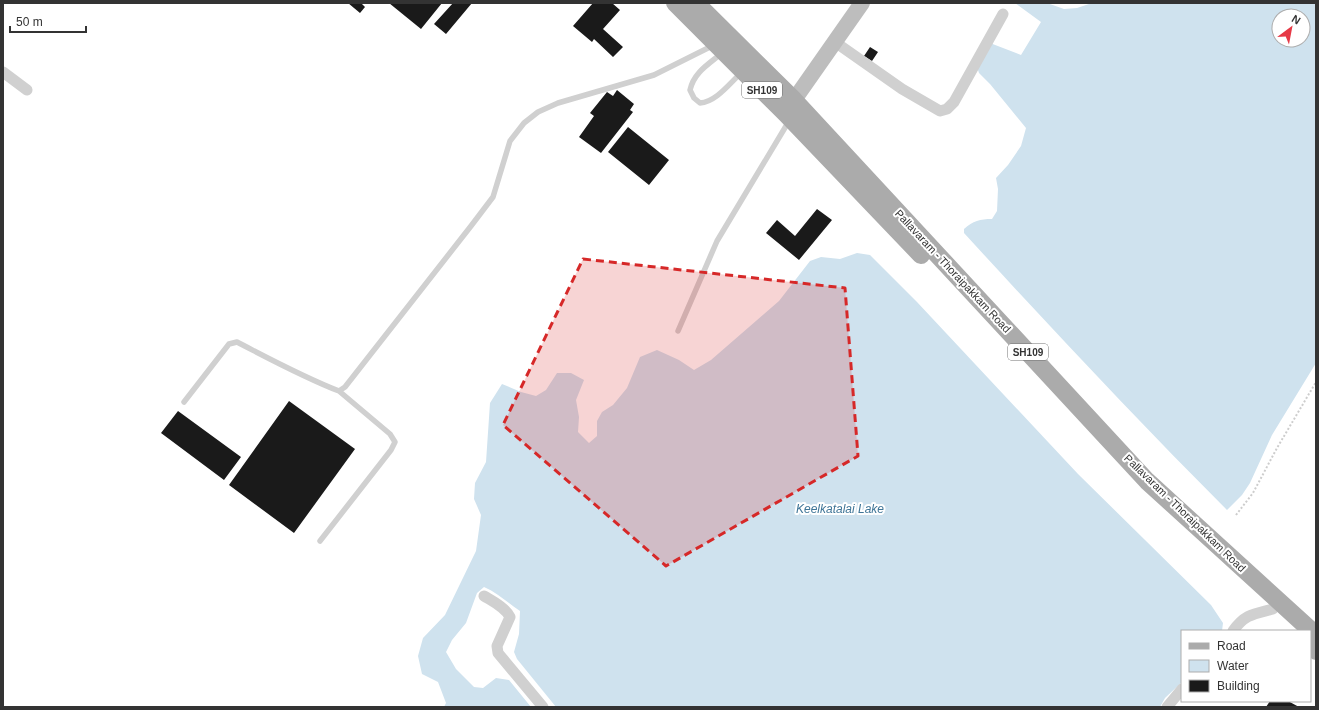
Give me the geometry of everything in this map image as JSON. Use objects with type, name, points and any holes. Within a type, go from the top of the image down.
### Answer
[{"type":"main road","name":"Pallavaram - Thoraipakkam Road","points":[[675,3],[790,118],[1147,491],[1309,630]]},
{"type":"main road","name":"Pallavaram - Thoraipakkam Road","points":[[696,3],[794,100],[1147,481],[1200,535]]},
{"type":"main road","name":"Pallavaram - Thoraipakkam Road","points":[[1222,555],[1294,630]]},
{"type":"street","points":[[794,100],[862,3]]},
{"type":"street","points":[[835,42],[902,89],[940,110],[947,109],[954,102],[1003,14]]},
{"type":"street","points":[[3,72],[27,90]]},
{"type":"street","points":[[484,596],[503,608],[510,616],[496,646],[498,653],[543,707]]},
{"type":"street","points":[[1234,630],[1239,623],[1249,616],[1273,609]]},
{"type":"street","points":[[1167,707],[1181,690]]},
{"type":"lane","points":[[720,48],[692,81],[690,90],[694,98],[700,103],[707,102],[715,97],[743,71]]},
{"type":"lane","points":[[339,391],[350,382],[493,196],[510,141],[524,123],[538,112],[558,103],[654,75],[720,48]]},
{"type":"lane","points":[[678,331],[717,240],[790,118]]},
{"type":"lane","points":[[184,402],[230,344],[237,342],[294,371],[339,391],[390,434],[394,442],[391,450],[320,541]]},
{"type":"path","points":[[1236,515],[1253,493],[1277,448],[1316,382]]},
{"type":"highlighted area","points":[[583,259],[845,288],[858,456],[666,566],[503,425]]},
{"type":"water","points":[[1015,3],[1047,3],[1064,9],[1077,8],[1092,3],[1316,3],[1316,363],[1272,435],[1250,483],[1242,495],[1227,510],[1094,373],[964,233],[964,229],[970,224],[980,220],[992,219],[997,211],[998,189],[996,178],[1008,165],[1021,146],[1026,128],[990,84],[979,73],[977,67],[990,43],[1021,55],[1041,22]]},
{"type":"water","name":"Keelkatalai Lake","points":[[857,253],[870,255],[917,302],[1078,474],[1211,605],[1223,623],[1222,630],[1181,630],[1181,683],[1165,698],[1160,707],[556,707],[517,659],[514,652],[519,634],[520,611],[484,587],[477,593],[466,623],[452,640],[446,652],[456,669],[474,687],[483,688],[496,678],[509,680],[531,707],[444,707],[446,703],[438,682],[422,674],[418,656],[423,638],[445,615],[476,551],[481,515],[474,499],[475,483],[486,462],[490,403],[502,384],[521,392],[536,396],[546,390],[557,373],[571,373],[584,380],[576,400],[579,417],[578,432],[589,443],[597,436],[597,421],[602,412],[613,405],[627,388],[640,357],[657,350],[679,360],[694,370],[711,360],[779,301],[810,261],[821,257],[840,259]]},
{"type":"building","points":[[348,3],[361,3],[365,7],[360,13]]},
{"type":"building","points":[[389,3],[442,3],[421,29]]},
{"type":"building","points":[[453,3],[472,3],[446,34],[434,24]]},
{"type":"building","points":[[593,3],[612,3],[620,10],[603,29],[623,47],[613,57],[594,39],[592,42],[573,26]]},
{"type":"building","points":[[870,47],[878,52],[872,61],[864,56]]},
{"type":"building","points":[[617,90],[634,104],[630,110],[633,112],[601,153],[579,137],[594,116],[590,113],[607,92],[613,96]]},
{"type":"building","points":[[628,127],[669,160],[649,185],[608,152]]},
{"type":"building","points":[[817,209],[832,220],[799,260],[766,233],[777,220],[795,236]]},
{"type":"building","points":[[289,401],[355,449],[294,533],[229,485]]},
{"type":"building","points":[[178,411],[241,457],[224,480],[161,433]]},
{"type":"building","points":[[1269,702],[1290,702],[1299,707],[1266,707]]}]
